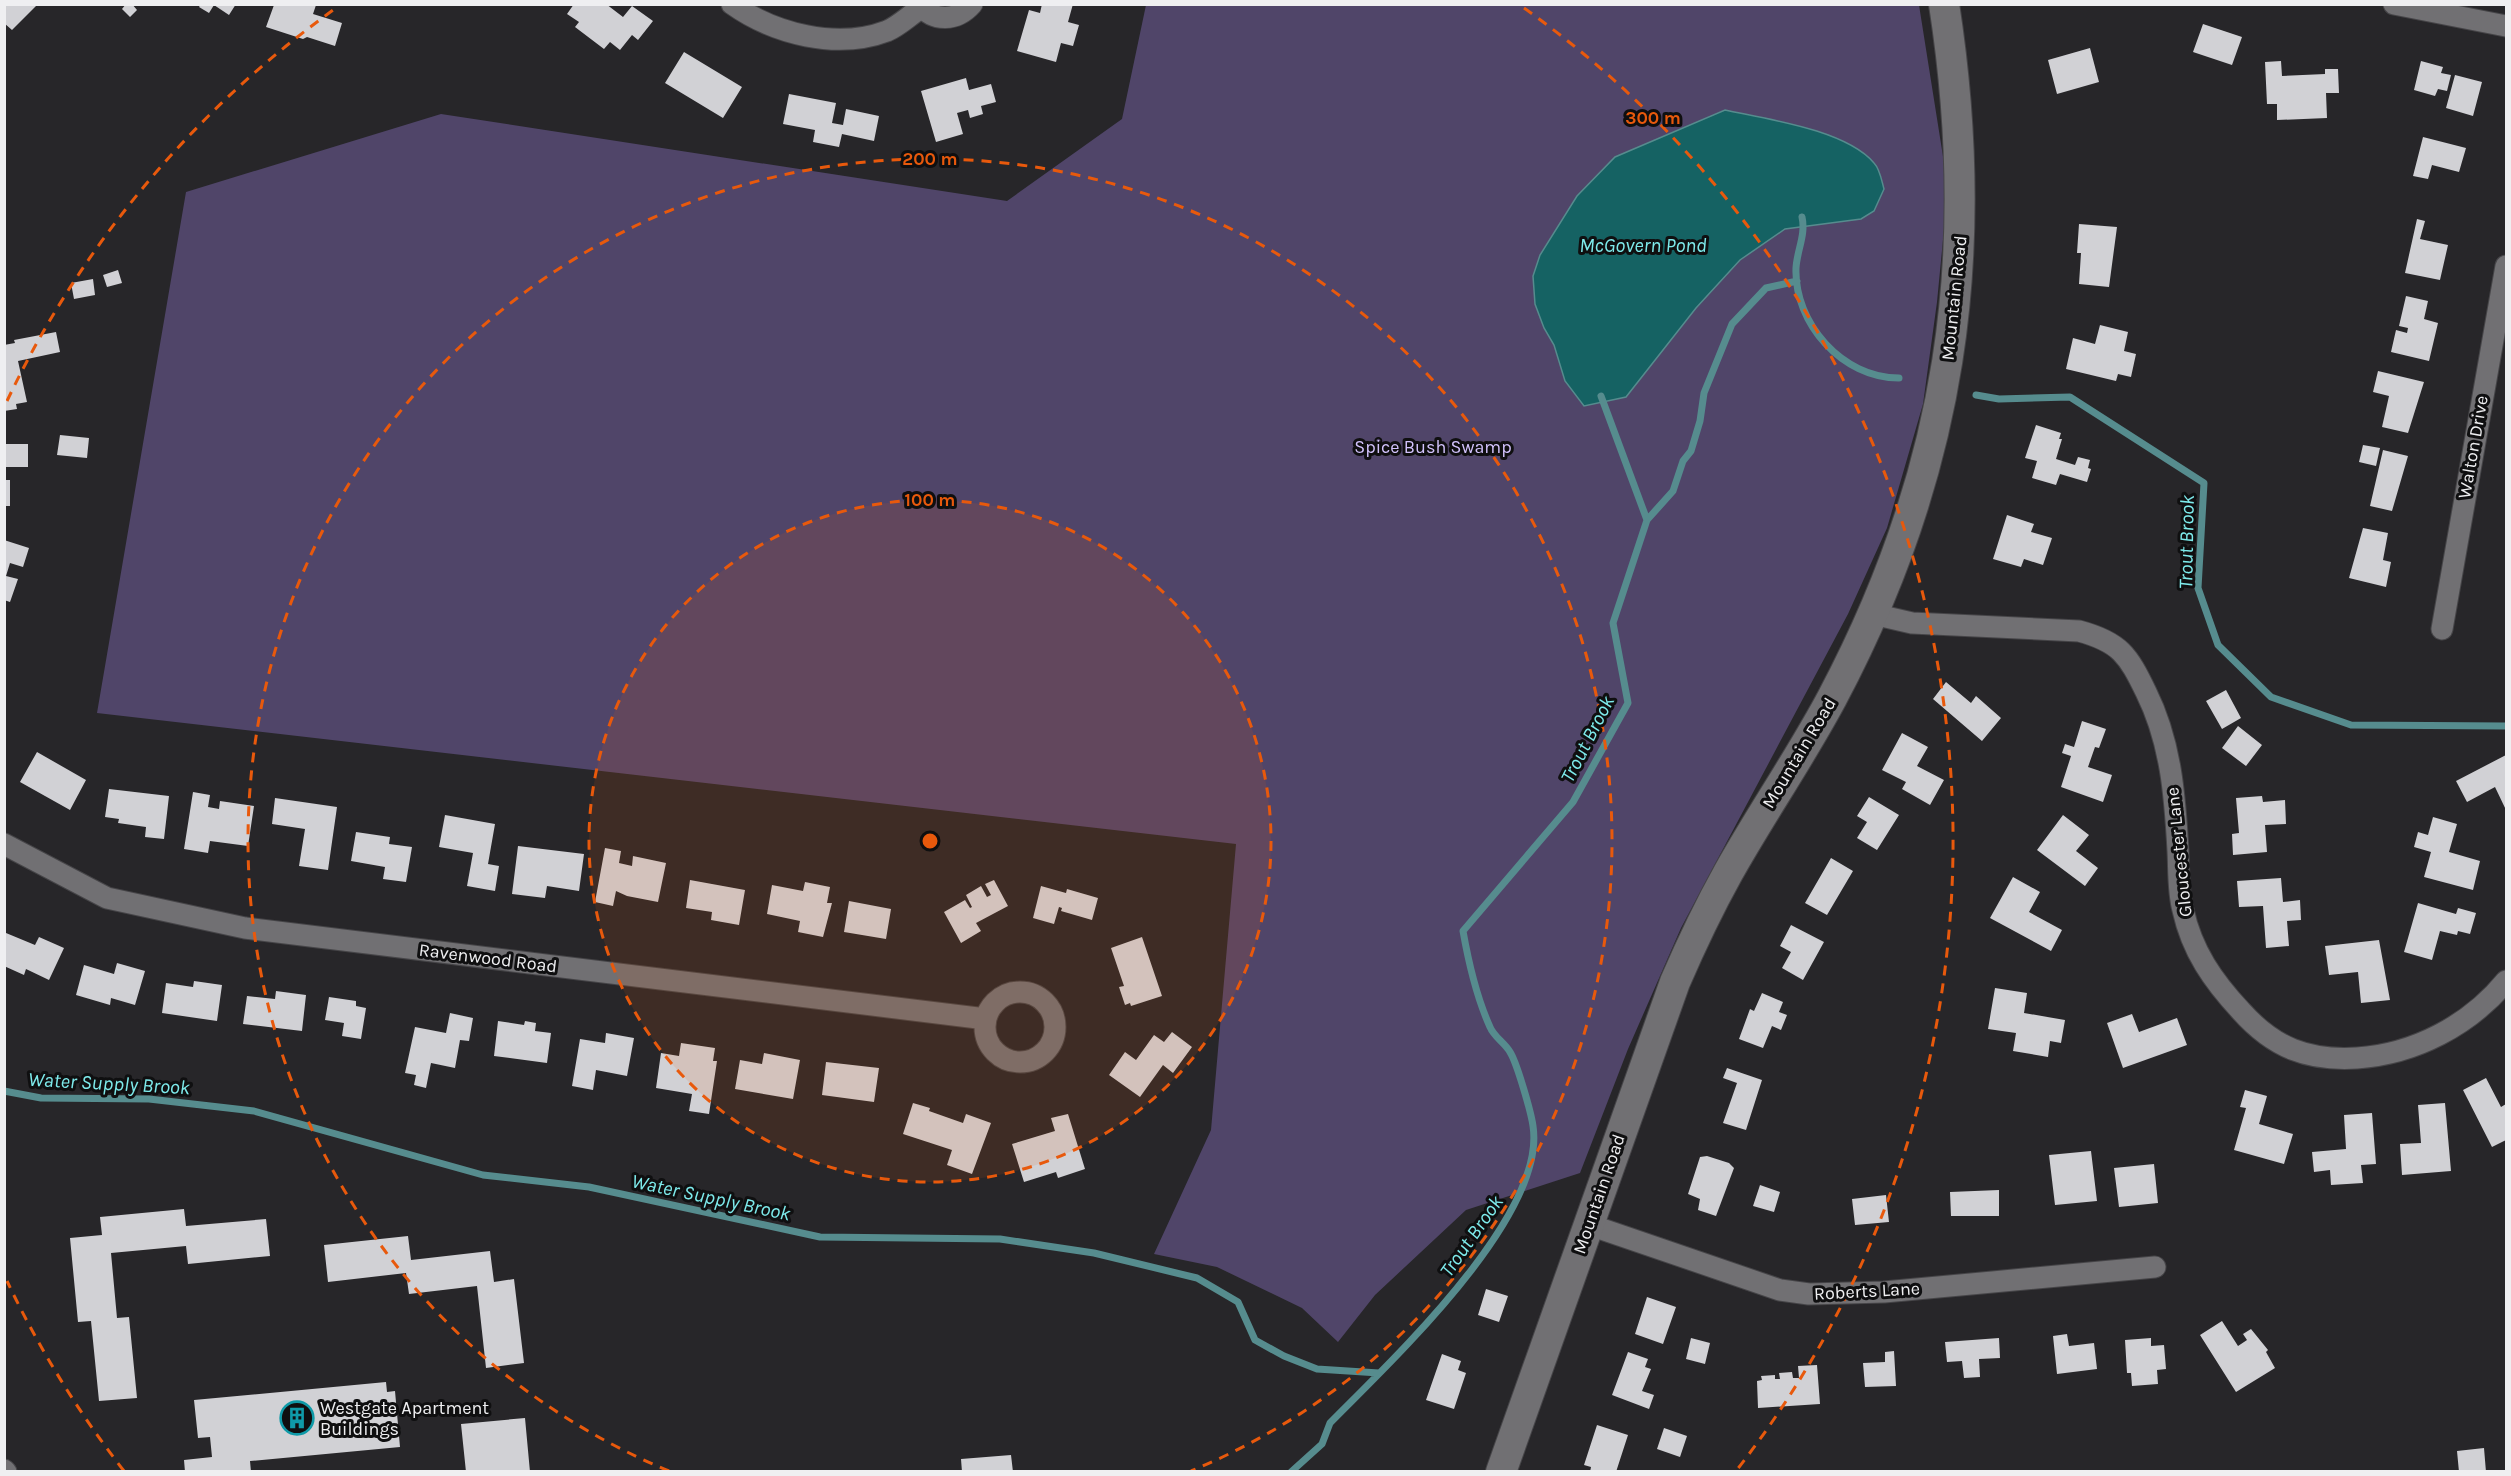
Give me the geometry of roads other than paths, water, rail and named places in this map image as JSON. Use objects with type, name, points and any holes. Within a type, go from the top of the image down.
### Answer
[{"type":"main road","name":"Mountain Road","points":[[1501,1472],[1552,1322],[1590,1225],[1638,1083],[1697,931],[1728,873],[1831,701],[1874,614],[1900,547],[1925,468],[1949,354],[1958,280],[1962,198],[1959,134],[1944,4]]},
{"type":"street","points":[[732,4],[766,24],[786,30],[841,39],[864,37],[889,30],[920,6],[941,18],[953,18],[972,4]]},
{"type":"street","points":[[2394,4],[2506,26]]},
{"type":"street","name":"Walton Drive","points":[[2442,629],[2506,266]]},
{"type":"street","name":"Gloucester Lane","points":[[1874,614],[1912,623],[2079,631],[2105,638],[2122,651],[2135,669],[2156,713],[2168,753],[2175,806],[2182,908],[2193,946],[2212,978],[2261,1033],[2298,1053],[2335,1060],[2375,1057],[2414,1047],[2449,1030],[2504,990]]},
{"type":"street","name":"Ravenwood Road","points":[[4,844],[107,898],[245,928],[986,1019]]},
{"type":"street","name":"Roberts Lane","points":[[1590,1225],[1780,1290],[1809,1294],[1884,1292],[2155,1267]]},
{"type":"water","name":"McGovern Pond","points":[[1725,110],[1805,127],[1845,142],[1861,152],[1876,166],[1884,189],[1874,211],[1861,219],[1785,229],[1740,260],[1696,308],[1626,397],[1584,406],[1565,381],[1554,345],[1544,328],[1535,304],[1533,276],[1540,255],[1577,196],[1615,157]]},
{"type":"waterway","name":"Trout Brook","points":[[1802,217],[1803,230],[1796,268],[1798,289],[1803,308],[1813,327],[1825,344],[1841,358],[1859,369],[1878,376],[1899,378]]},
{"type":"waterway","points":[[1647,520],[1673,491],[1683,461],[1691,451],[1700,421],[1704,393],[1732,324],[1766,288],[1797,281]]},
{"type":"waterway","name":"Trout Brook","points":[[1976,395],[1999,399],[2070,397],[2204,483],[2198,588],[2218,645],[2271,697],[2351,725],[2506,726]]},
{"type":"waterway","name":"Trout Brook","points":[[1291,1472],[1322,1444],[1330,1423],[1389,1364],[1459,1285],[1491,1243],[1516,1202],[1531,1162],[1533,1126],[1530,1110],[1510,1052],[1492,1031],[1485,1015],[1463,931],[1573,802],[1628,703],[1613,623],[1647,520],[1601,396]]},
{"type":"waterway","name":"Water Supply Brook","points":[[4,1091],[41,1098],[149,1099],[254,1111],[483,1175],[589,1187],[820,1237],[1000,1239],[1094,1253],[1197,1278],[1238,1302],[1255,1340],[1284,1356],[1317,1369],[1379,1373]]},
{"type":"place","name":"Westgate Apartment Buildings","points":[[297,1418]]},
{"type":"park label","name":"Spice Bush Swamp","points":[[1433,447]]}]
